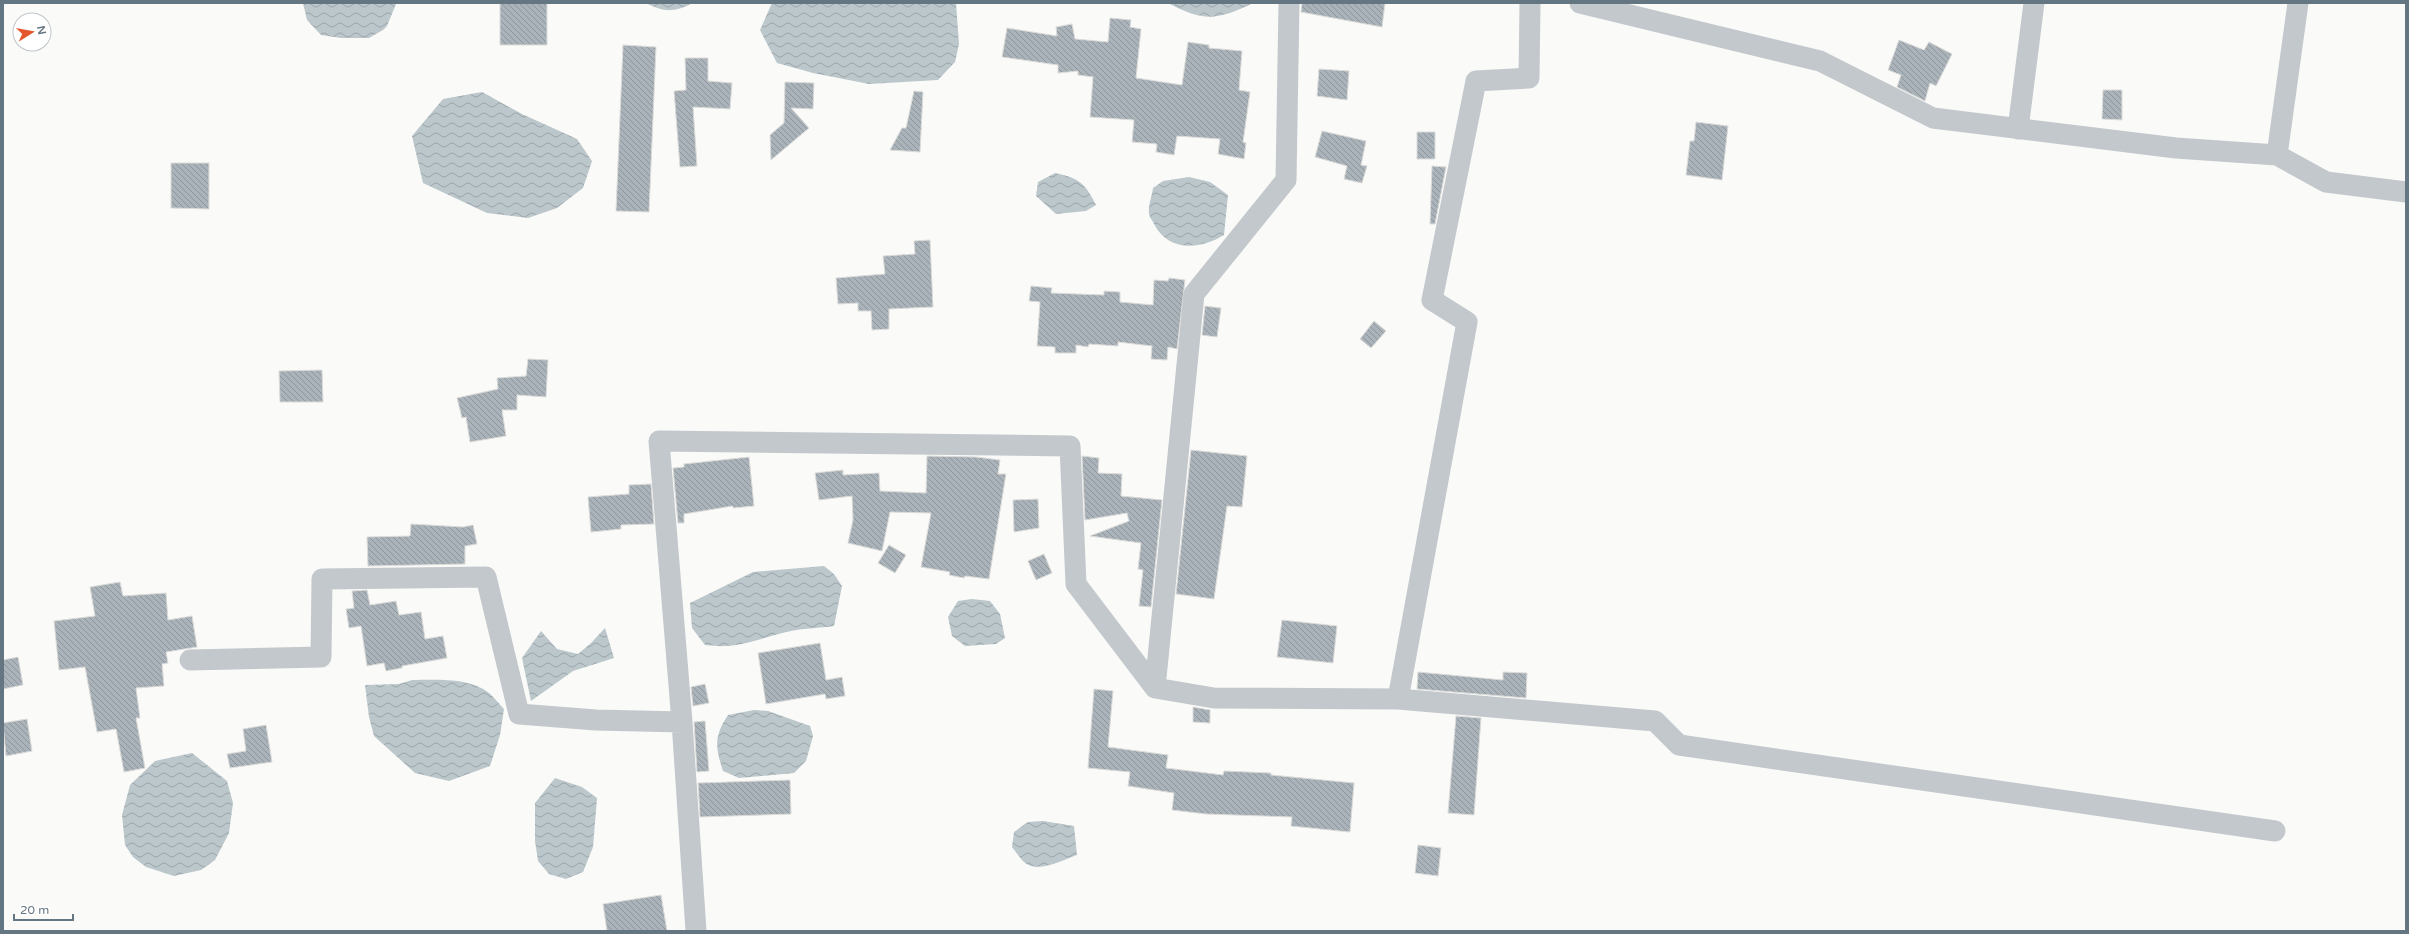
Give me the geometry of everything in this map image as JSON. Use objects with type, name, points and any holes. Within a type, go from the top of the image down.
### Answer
[{"type":"street","points":[[1155,688],[1194,294],[1286,180],[1289,3]]},
{"type":"street","points":[[1398,700],[1466,322],[1432,300],[1476,81],[1529,78],[1530,3]]},
{"type":"street","points":[[1580,3],[1820,62],[1933,118],[2176,148],[2277,155],[2326,182],[2406,192]]},
{"type":"street","points":[[2018,129],[2034,3]]},
{"type":"street","points":[[2277,155],[2298,3]]},
{"type":"street","points":[[696,931],[682,722],[659,441],[1070,446],[1076,584],[1155,688],[1214,698],[1398,700],[1655,721],[1679,745],[2275,831]]},
{"type":"street","points":[[190,660],[321,657],[322,579],[486,577],[519,714],[596,720],[682,722]]},
{"type":"water","points":[[303,3],[396,4],[387,26],[383,30],[369,38],[341,38],[321,35],[307,20]]},
{"type":"water","points":[[646,3],[692,3],[674,10],[663,10]]},
{"type":"water","points":[[772,3],[956,3],[959,44],[955,62],[938,80],[869,84],[813,73],[777,63],[760,30]]},
{"type":"water","points":[[1168,3],[1251,4],[1228,14],[1209,17],[1190,13]]},
{"type":"water","points":[[482,92],[522,114],[577,139],[592,161],[583,188],[557,208],[528,218],[487,213],[423,183],[412,136],[443,99]]},
{"type":"water","points":[[1055,173],[1070,177],[1080,183],[1088,191],[1096,205],[1086,211],[1056,214],[1036,196],[1038,182]]},
{"type":"water","points":[[1189,177],[1210,182],[1228,195],[1224,235],[1205,243],[1186,246],[1168,240],[1160,233],[1150,217],[1149,210],[1153,188],[1163,181]]},
{"type":"water","points":[[824,566],[834,574],[842,586],[834,626],[796,630],[739,645],[728,646],[705,645],[692,628],[690,603],[753,572]]},
{"type":"water","points":[[972,599],[990,601],[1000,614],[1005,638],[996,644],[965,646],[952,636],[948,617],[958,601]]},
{"type":"water","points":[[605,628],[614,658],[573,671],[531,701],[522,658],[541,631],[557,649],[578,654]]},
{"type":"water","points":[[412,680],[452,680],[472,684],[489,693],[495,699],[504,709],[500,735],[490,766],[449,781],[415,773],[374,736],[369,717],[365,685],[399,684]]},
{"type":"water","points":[[754,710],[768,711],[810,726],[813,736],[806,761],[794,773],[739,778],[723,771],[718,755],[717,742],[723,722],[728,715]]},
{"type":"water","points":[[192,753],[227,781],[233,803],[229,833],[215,860],[201,870],[174,876],[146,867],[133,857],[125,845],[122,815],[130,785],[155,761]]},
{"type":"water","points":[[555,778],[582,787],[597,798],[593,847],[583,872],[566,879],[549,874],[538,861],[535,841],[535,803]]},
{"type":"water","points":[[1043,821],[1074,826],[1077,855],[1058,863],[1036,867],[1024,862],[1012,847],[1014,832],[1028,822]]},
{"type":"building","points":[[500,3],[547,3],[547,45],[500,45]]},
{"type":"building","points":[[1302,3],[1385,3],[1382,27],[1301,12]]},
{"type":"building","points":[[1110,18],[1131,20],[1130,27],[1141,29],[1136,78],[1182,85],[1188,42],[1209,45],[1209,48],[1242,51],[1239,90],[1250,92],[1243,142],[1246,143],[1244,159],[1218,154],[1220,139],[1177,136],[1174,155],[1156,152],[1157,144],[1132,142],[1134,120],[1090,117],[1093,77],[1078,75],[1078,71],[1058,73],[1058,65],[1002,57],[1007,28],[1057,36],[1056,27],[1072,24],[1075,39],[1108,42]]},
{"type":"building","points":[[1899,40],[1924,50],[1929,42],[1952,54],[1936,86],[1930,83],[1925,101],[1897,87],[1901,75],[1888,70]]},
{"type":"building","points":[[623,45],[656,47],[649,212],[616,211]]},
{"type":"building","points":[[685,58],[708,58],[708,81],[732,83],[730,109],[693,107],[697,166],[680,167],[674,91],[686,90]]},
{"type":"building","points":[[1319,69],[1349,71],[1347,100],[1317,96]]},
{"type":"building","points":[[785,82],[814,83],[813,109],[791,108],[809,128],[771,160],[770,135],[784,123]]},
{"type":"building","points":[[2103,90],[2122,90],[2122,120],[2102,119]]},
{"type":"building","points":[[914,91],[923,92],[920,152],[890,150],[902,128],[906,128]]},
{"type":"building","points":[[1696,122],[1728,126],[1722,180],[1686,175],[1690,141],[1694,141]]},
{"type":"building","points":[[1322,131],[1366,141],[1361,165],[1367,166],[1362,183],[1344,179],[1347,166],[1315,157]]},
{"type":"building","points":[[1417,132],[1435,132],[1435,159],[1417,159]]},
{"type":"building","points":[[171,163],[209,163],[209,209],[171,208]]},
{"type":"building","points":[[1432,166],[1446,167],[1435,224],[1430,224]]},
{"type":"building","points":[[930,240],[933,307],[889,309],[889,329],[872,330],[871,311],[858,311],[858,303],[838,304],[836,278],[885,274],[883,256],[915,254],[914,241]]},
{"type":"building","points":[[1169,278],[1185,280],[1177,349],[1168,347],[1167,360],[1151,359],[1152,346],[1118,342],[1118,346],[1089,344],[1088,347],[1076,345],[1076,353],[1055,353],[1055,347],[1037,346],[1040,302],[1029,301],[1031,286],[1052,288],[1051,293],[1104,295],[1104,291],[1120,292],[1120,302],[1153,305],[1154,280],[1168,281]]},
{"type":"building","points":[[1205,306],[1221,308],[1217,337],[1202,335]]},
{"type":"building","points":[[1374,321],[1386,331],[1371,348],[1360,339]]},
{"type":"building","points":[[528,359],[548,360],[546,397],[517,395],[517,410],[502,410],[506,436],[470,442],[466,417],[462,418],[457,398],[498,389],[497,378],[526,376]]},
{"type":"building","points":[[322,370],[323,402],[280,402],[279,371]]},
{"type":"building","points":[[1191,450],[1247,456],[1242,507],[1227,506],[1214,599],[1176,594]]},
{"type":"building","points":[[927,456],[976,457],[1000,460],[998,474],[1006,474],[989,579],[965,576],[964,578],[949,575],[950,572],[921,567],[931,513],[890,512],[882,551],[848,543],[853,520],[852,496],[819,500],[815,473],[843,470],[843,475],[879,473],[880,491],[926,493]]},
{"type":"building","points":[[1082,456],[1099,458],[1098,473],[1122,474],[1121,496],[1162,500],[1151,607],[1139,606],[1143,570],[1138,569],[1141,543],[1090,536],[1129,521],[1127,513],[1085,520]]},
{"type":"building","points":[[749,457],[754,506],[733,508],[733,506],[684,514],[684,523],[678,523],[673,468],[684,467],[684,464]]},
{"type":"building","points":[[651,484],[654,524],[621,525],[621,529],[591,532],[588,497],[629,494],[629,485]]},
{"type":"building","points":[[1038,499],[1039,528],[1014,532],[1013,500]]},
{"type":"building","points":[[411,524],[463,527],[473,525],[477,544],[465,546],[465,564],[368,566],[367,537],[410,536]]},
{"type":"building","points":[[889,545],[906,555],[895,573],[878,563]]},
{"type":"building","points":[[1044,554],[1052,573],[1036,580],[1028,561]]},
{"type":"building","points":[[120,582],[123,596],[166,593],[168,620],[192,616],[197,647],[166,652],[168,663],[162,664],[164,686],[136,688],[140,718],[136,718],[145,768],[124,772],[116,729],[97,732],[85,667],[59,670],[54,621],[95,616],[90,587]]},
{"type":"building","points":[[367,590],[370,605],[396,601],[399,615],[421,612],[425,639],[443,636],[447,658],[402,666],[402,668],[386,671],[384,663],[367,666],[361,626],[349,628],[346,609],[354,608],[352,591]]},
{"type":"building","points":[[1282,620],[1337,626],[1333,663],[1277,657]]},
{"type":"building","points":[[820,643],[826,680],[842,677],[845,696],[826,699],[825,694],[766,704],[758,653]]},
{"type":"building","points":[[18,657],[23,685],[3,689],[3,660]]},
{"type":"building","points":[[1418,672],[1503,680],[1503,672],[1527,673],[1526,698],[1417,689]]},
{"type":"building","points":[[705,684],[709,703],[693,706],[691,687]]},
{"type":"building","points":[[1094,689],[1113,691],[1108,747],[1168,755],[1166,768],[1223,775],[1224,771],[1271,773],[1271,775],[1354,783],[1350,832],[1291,826],[1292,817],[1206,814],[1172,810],[1174,793],[1128,786],[1130,772],[1088,768]]},
{"type":"building","points":[[1193,707],[1210,710],[1210,723],[1193,722]]},
{"type":"building","points":[[1456,716],[1481,718],[1474,815],[1448,813]]},
{"type":"building","points":[[27,719],[32,751],[6,756],[3,723]]},
{"type":"building","points":[[705,721],[709,771],[697,772],[694,722]]},
{"type":"building","points":[[266,725],[272,762],[230,768],[227,754],[246,751],[243,729]]},
{"type":"building","points":[[790,780],[791,814],[700,817],[698,783]]},
{"type":"building","points":[[1418,845],[1441,848],[1438,876],[1415,873]]},
{"type":"building","points":[[661,895],[667,931],[607,931],[603,904]]}]
